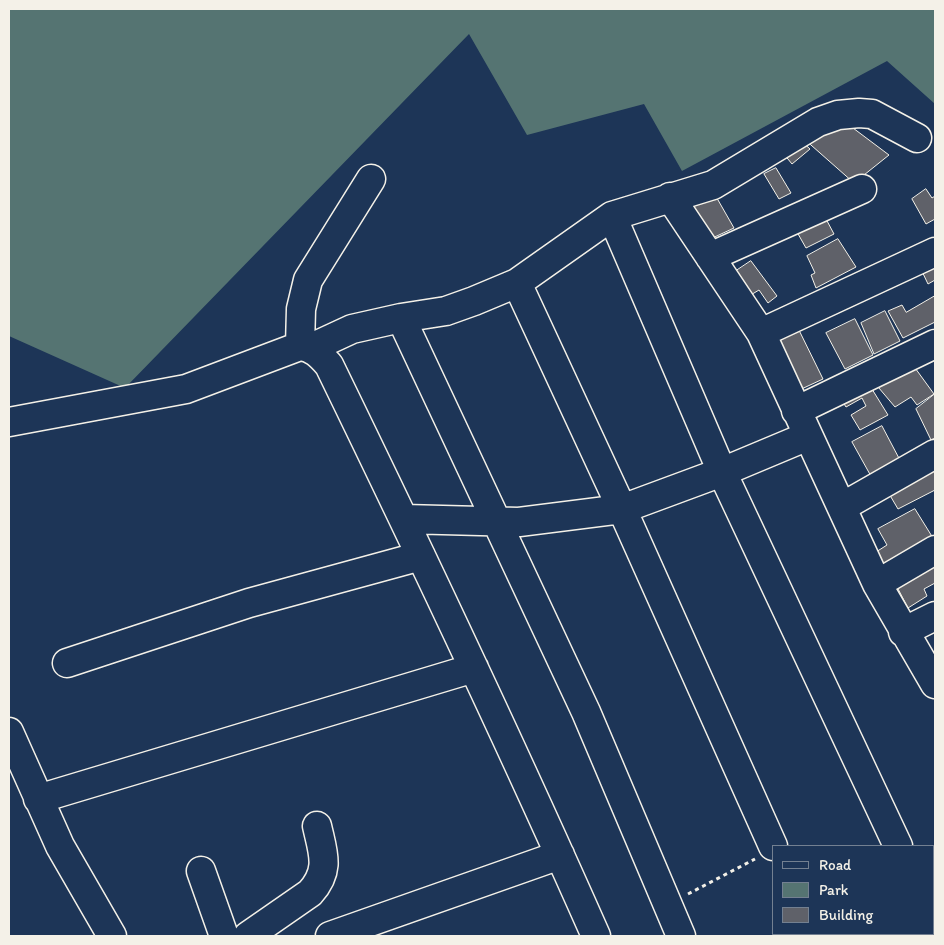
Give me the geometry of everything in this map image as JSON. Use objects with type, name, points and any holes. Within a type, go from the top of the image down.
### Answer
[{"type":"street","points":[[9,422],[186,389],[352,329],[401,318],[446,311],[474,301],[517,282],[612,216],[713,185],[818,122],[838,115],[872,114],[917,138]]},
{"type":"street","points":[[306,347],[301,309],[308,280],[371,179]]},
{"type":"street","points":[[710,257],[862,189]]},
{"type":"street","points":[[670,197],[761,332],[877,584],[935,684]]},
{"type":"street","points":[[612,216],[722,472],[898,845]]},
{"type":"street","points":[[761,332],[935,252]]},
{"type":"street","points":[[517,282],[622,509],[764,853]]},
{"type":"street","points":[[401,318],[586,712],[681,936]]},
{"type":"street","points":[[796,411],[935,344]]},
{"type":"street","points":[[306,347],[321,355],[329,365],[533,793],[596,936]]},
{"type":"street","points":[[404,519],[519,522],[622,509],[722,472],[808,436]]},
{"type":"street","points":[[842,507],[935,454]]},
{"type":"street","points":[[877,584],[935,550]]},
{"type":"street","points":[[67,663],[249,603],[421,556]]},
{"type":"street","points":[[904,632],[935,616]]},
{"type":"street","points":[[38,799],[474,668]]},
{"type":"street","points":[[9,732],[60,846],[112,936]]},
{"type":"street","points":[[248,936],[310,893],[318,884],[323,873],[325,859],[317,826]]},
{"type":"street","points":[[330,936],[560,855]]},
{"type":"street","points":[[201,871],[224,936]]},
{"type":"path","points":[[667,905],[764,853]]},
{"type":"green space","points":[[9,9],[935,9],[935,104],[887,61],[682,171],[644,104],[527,135],[469,34],[125,388],[9,336]]},
{"type":"building","points":[[841,119],[889,155],[854,183],[803,138]]},
{"type":"building","points":[[799,139],[810,149],[792,164],[783,153]]},
{"type":"building","points":[[776,168],[791,193],[779,199],[764,174]]},
{"type":"building","points":[[926,189],[932,198],[935,196],[935,219],[926,224],[912,199]]},
{"type":"building","points":[[714,193],[734,228],[706,241],[687,207]]},
{"type":"building","points":[[826,219],[834,234],[806,248],[793,225]]},
{"type":"building","points":[[838,239],[856,267],[816,288],[811,275],[815,273],[807,256]]},
{"type":"building","points":[[935,257],[935,280],[928,284],[919,265]]},
{"type":"building","points":[[751,261],[777,296],[768,303],[759,290],[744,299],[730,275]]},
{"type":"building","points":[[935,296],[935,322],[903,338],[888,311],[902,305],[906,312]]},
{"type":"building","points":[[885,311],[900,341],[874,354],[861,323]]},
{"type":"building","points":[[855,319],[873,355],[845,369],[826,333]]},
{"type":"building","points":[[795,322],[823,379],[795,392],[779,364],[789,359],[776,332]]},
{"type":"building","points":[[910,361],[934,394],[917,405],[911,397],[895,407],[873,381]]},
{"type":"building","points":[[867,381],[888,415],[860,430],[851,415],[866,406],[862,398],[846,407],[839,396]]},
{"type":"building","points":[[935,394],[935,438],[931,440],[916,409]]},
{"type":"building","points":[[882,426],[901,462],[872,478],[852,442]]},
{"type":"building","points":[[935,467],[935,490],[898,509],[888,492]]},
{"type":"building","points":[[915,509],[933,538],[885,567],[876,552],[887,545],[878,529]]},
{"type":"building","points":[[935,562],[935,583],[924,589],[927,596],[908,608],[896,585]]}]
